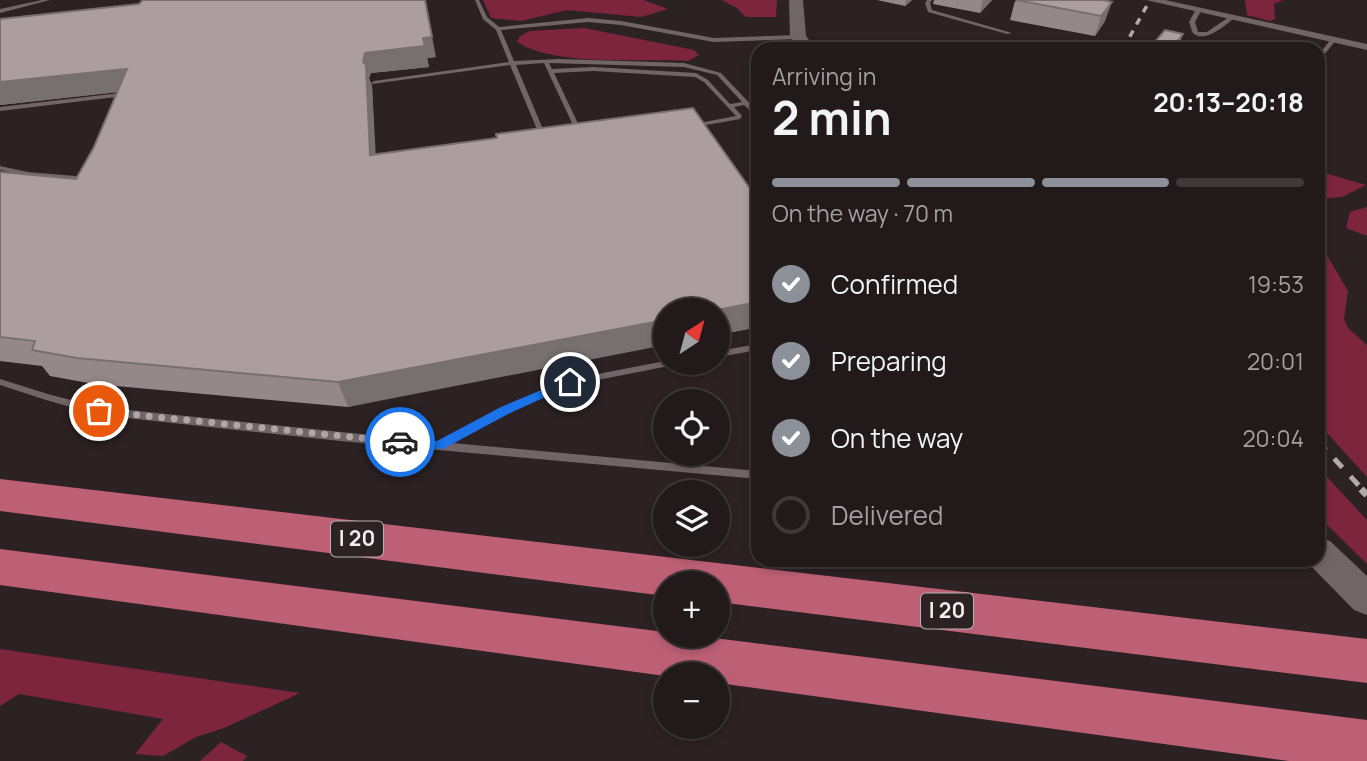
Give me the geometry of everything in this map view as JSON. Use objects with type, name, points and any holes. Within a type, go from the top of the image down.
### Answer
[{"type":"highway","name":"I 20","points":[[0,495],[653,575]]},
{"type":"highway","points":[[0,567],[1367,746]]},
{"type":"highway","name":"I 20","points":[[730,585],[1367,662]]},
{"type":"street","points":[[796,0],[803,42]]},
{"type":"street","points":[[1151,0],[1367,47]]},
{"type":"street","points":[[1325,558],[1367,599]]},
{"type":"lane","points":[[0,10],[48,0]]},
{"type":"lane","points":[[477,0],[485,18],[498,29],[542,139],[556,139]]},
{"type":"lane","points":[[930,0],[927,3],[930,11],[1009,33]]},
{"type":"lane","points":[[1198,11],[1192,22],[1196,33],[1208,34],[1231,18]]},
{"type":"lane","points":[[498,29],[576,20],[611,22],[714,40],[773,42]]},
{"type":"lane","points":[[1325,50],[1333,40]]},
{"type":"lane","points":[[546,62],[583,139],[569,139]]},
{"type":"lane","points":[[374,83],[512,63],[684,65],[719,74],[751,108]]},
{"type":"lane","points":[[550,71],[593,69],[696,75],[706,81],[738,118],[701,124]]},
{"type":"lane","points":[[0,108],[120,94],[116,106]]},
{"type":"lane","points":[[729,106],[746,103]]},
{"type":"lane","points":[[88,189],[88,177],[93,165]]},
{"type":"lane","points":[[0,168],[28,174],[88,177]]},
{"type":"lane","points":[[730,352],[751,348]]},
{"type":"lane","points":[[438,446],[505,410],[570,382],[653,366]]},
{"type":"lane","points":[[0,382],[99,411],[751,474]]},
{"type":"shaded area","points":[[483,0],[643,0],[668,9],[641,17],[567,10],[521,21],[491,18]]},
{"type":"shaded area","points":[[722,0],[777,0],[776,17],[746,17],[737,8]]},
{"type":"shaded area","points":[[1245,0],[1283,0],[1274,4],[1275,19],[1270,21],[1247,15]]},
{"type":"shaded area","points":[[584,28],[694,50],[699,55],[688,61],[599,60],[553,55],[517,42],[520,36],[530,31]]},
{"type":"shaded area","points":[[1325,173],[1366,185],[1342,197],[1325,198]]},
{"type":"shaded area","points":[[1367,207],[1367,236],[1346,228],[1350,212]]},
{"type":"shaded area","points":[[1325,256],[1348,291],[1344,319],[1348,328],[1367,345],[1367,477],[1325,431]]},
{"type":"shaded area","points":[[1325,475],[1367,520],[1367,564],[1325,523]]},
{"type":"shaded area","points":[[0,649],[300,693],[224,728],[196,737],[163,756],[135,754],[163,719],[19,694],[0,706]]},
{"type":"shaded area","points":[[221,742],[247,756],[243,761],[200,761]]},
{"type":"building","points":[[143,0],[425,0],[432,37],[423,38],[425,46],[365,53],[363,62],[366,65],[370,155],[497,138],[496,134],[693,108],[751,190],[751,303],[730,307],[730,298],[653,298],[653,322],[338,382],[77,358],[32,350],[35,341],[0,337],[0,172],[76,179],[94,147],[127,69],[0,82],[0,19],[139,4]]},
{"type":"building","points":[[1016,0],[1103,0],[1112,2],[1101,16]]},
{"type":"building","points":[[1165,30],[1183,34],[1177,42],[1155,42]]},
{"type":"railway","points":[[1127,42],[1150,0]]},
{"type":"railway","points":[[1325,449],[1363,490]]},
{"type":"railway","points":[[1361,489],[1367,495]]},
{"type":"way so far","points":[[99,411],[400,442]]},
{"type":"route","points":[[400,442],[438,446],[505,410],[570,382]]}]
